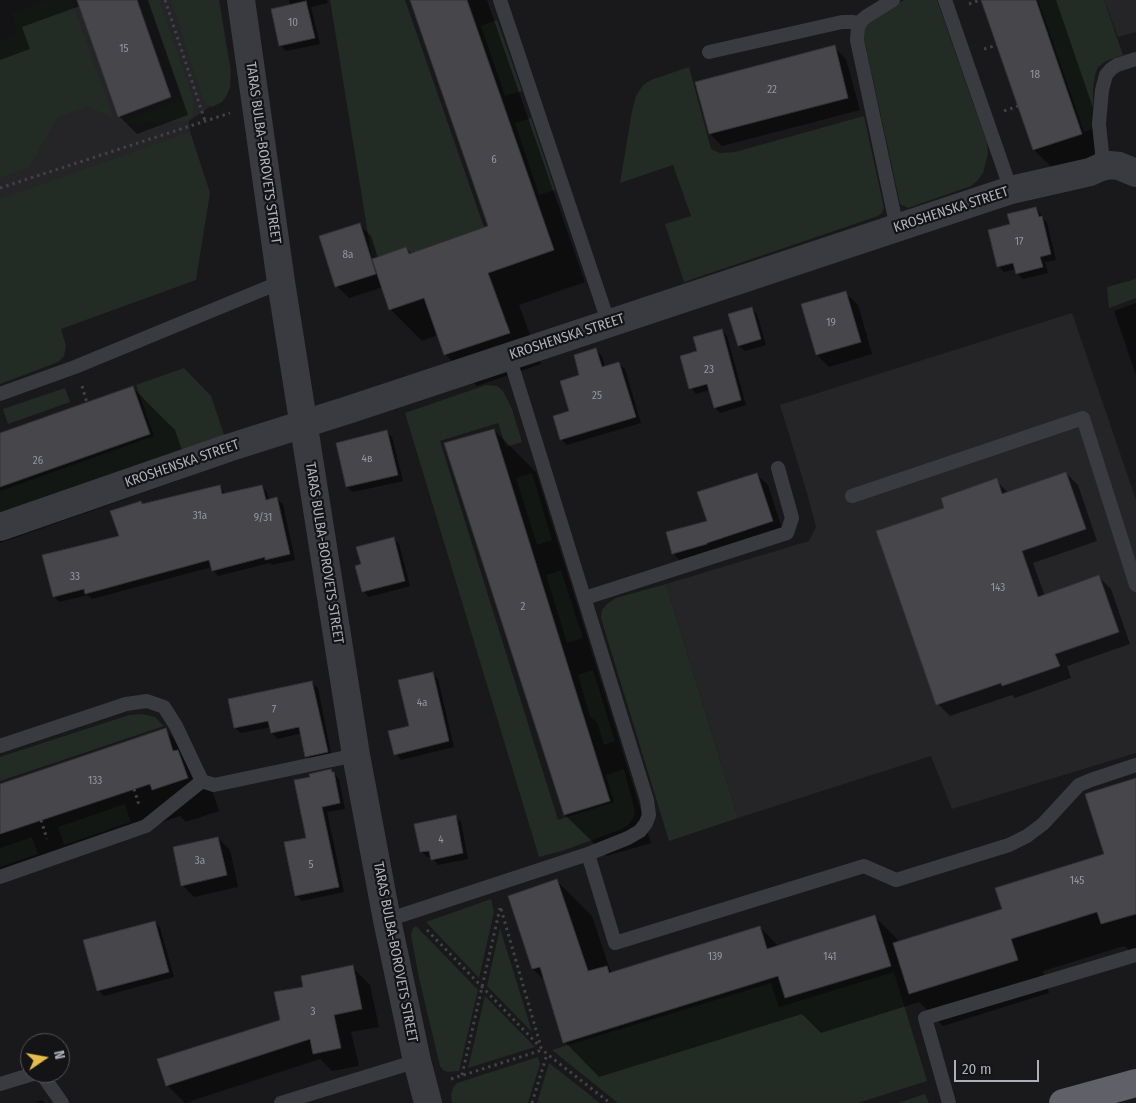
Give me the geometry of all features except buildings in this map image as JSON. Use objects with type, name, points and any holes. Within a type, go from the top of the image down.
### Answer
[{"type":"highway","points":[[1063,1103],[1136,1083]]},
{"type":"street","name":"TARAS BULBA-BOROVETS STREET","points":[[241,0],[281,282],[356,755],[399,916],[417,1061],[428,1103]]},
{"type":"street","name":"KROSHENSKA STREET","points":[[0,527],[228,448],[304,425],[1011,190],[1090,172],[1101,167],[1119,166],[1136,173]]},
{"type":"lane","points":[[500,0],[609,324]]},
{"type":"lane","points":[[893,0],[867,16],[858,28],[857,40],[896,228]]},
{"type":"lane","points":[[945,0],[1011,190]]},
{"type":"lane","points":[[709,52],[842,22],[860,24]]},
{"type":"lane","points":[[1101,167],[1102,153],[1099,124],[1102,90],[1106,75],[1118,65],[1136,59]]},
{"type":"lane","points":[[0,394],[75,367],[281,282]]},
{"type":"lane","points":[[399,916],[588,854],[628,838],[640,831],[649,815],[647,800],[509,356]]},
{"type":"lane","points":[[852,496],[1083,418],[1136,585]]},
{"type":"lane","points":[[585,598],[786,534],[792,518],[778,468]]},
{"type":"lane","points":[[0,746],[126,704],[147,701],[164,707],[176,726],[202,781],[214,786],[356,755]]},
{"type":"lane","points":[[588,854],[615,943],[864,866],[896,880],[1009,845],[1027,836],[1043,824],[1079,785],[1136,766]]},
{"type":"lane","points":[[0,878],[146,826],[202,781]]},
{"type":"lane","points":[[949,1103],[925,1018],[1136,955]]},
{"type":"lane","points":[[281,1103],[417,1061]]},
{"type":"lane","points":[[0,1084],[20,1078]]},
{"type":"lane","points":[[48,1083],[62,1103]]},
{"type":"path","points":[[165,0],[205,121]]},
{"type":"path","points":[[0,188],[256,105]]},
{"type":"path","points":[[492,886],[541,1048]]},
{"type":"path","points":[[500,908],[462,1076],[539,1051],[541,1048]]},
{"type":"path","points":[[399,916],[482,987],[541,1048],[610,1103]]},
{"type":"path","points":[[532,1103],[548,1054]]},
{"type":"shaded area","points":[[0,0],[219,0],[231,70],[230,87],[227,95],[189,121],[190,132],[210,193],[0,269]]},
{"type":"shaded area","points":[[48,0],[71,0],[114,119],[88,106],[58,117],[29,167],[0,178],[0,41],[18,34],[11,14]]},
{"type":"shaded area","points":[[146,0],[159,0],[193,97],[193,115],[188,121],[120,124],[182,100]]},
{"type":"shaded area","points":[[171,0],[219,0],[230,70],[230,86],[222,102],[212,107],[206,103],[201,93]]},
{"type":"shaded area","points":[[330,0],[405,0],[484,227],[409,254],[406,247],[372,259]]},
{"type":"shaded area","points":[[904,0],[937,0],[987,143],[988,154],[983,173],[971,186],[908,208],[900,204],[864,38],[865,28],[870,21]]},
{"type":"shaded area","points":[[1038,0],[1104,0],[1123,55],[1106,61],[1098,67],[1093,89],[1093,129],[1084,132]]},
{"type":"shaded area","points":[[1104,0],[1136,0],[1136,32],[1118,37]]},
{"type":"shaded area","points":[[497,20],[522,91],[505,96],[481,26]]},
{"type":"shaded area","points":[[689,67],[711,149],[720,153],[735,152],[864,116],[884,208],[882,213],[878,216],[684,282],[665,224],[691,216],[673,165],[620,183],[636,96],[643,85],[651,80]]},
{"type":"shaded area","points":[[531,118],[555,190],[539,195],[515,123]]},
{"type":"shaded area","points":[[190,132],[210,193],[196,280],[61,329],[66,346],[64,356],[58,362],[0,384],[0,199]]},
{"type":"shaded area","points":[[1136,279],[1136,298],[1109,308],[1107,287]]},
{"type":"shaded area","points":[[1072,313],[1136,500],[1136,753],[952,809],[931,756],[738,818],[666,584],[809,541],[816,527],[780,405]]},
{"type":"shaded area","points":[[184,368],[211,396],[225,438],[0,516],[0,491],[154,436],[136,385]]},
{"type":"shaded area","points":[[486,385],[497,386],[503,391],[512,409],[522,442],[506,447],[498,423],[440,441],[558,820],[614,802],[606,775],[624,769],[635,811],[629,824],[622,829],[562,851],[539,857],[405,413]]},
{"type":"shaded area","points":[[65,388],[70,402],[8,424],[3,409]]},
{"type":"shaded area","points":[[532,473],[552,540],[537,545],[516,478]]},
{"type":"shaded area","points":[[561,570],[583,638],[567,643],[546,575]]},
{"type":"shaded area","points":[[666,584],[738,818],[669,841],[601,618],[602,610],[616,598]]},
{"type":"shaded area","points":[[593,670],[615,741],[604,745],[597,722],[590,717],[578,675]]},
{"type":"shaded area","points":[[142,714],[155,717],[164,726],[0,781],[0,757],[129,715]]},
{"type":"shaded area","points":[[125,804],[131,822],[64,845],[58,827]]},
{"type":"shaded area","points":[[32,837],[38,854],[0,867],[0,848]]},
{"type":"shaded area","points":[[491,899],[494,912],[479,978],[426,922]]},
{"type":"shaded area","points":[[416,926],[478,990],[459,1071],[447,1072],[440,1066],[411,935],[413,928]]},
{"type":"shaded area","points":[[500,928],[532,1032],[487,986]]},
{"type":"shaded area","points":[[894,972],[927,1081],[858,1103],[618,1103],[552,1050],[771,983],[779,1007]]},
{"type":"shaded area","points":[[485,996],[535,1047],[468,1068]]},
{"type":"shaded area","points":[[538,1057],[540,1064],[528,1103],[452,1103],[451,1095],[457,1083]]},
{"type":"shaded area","points":[[549,1063],[600,1103],[537,1103]]},
{"type":"shaded area","points":[[925,1094],[929,1103],[898,1103]]}]
